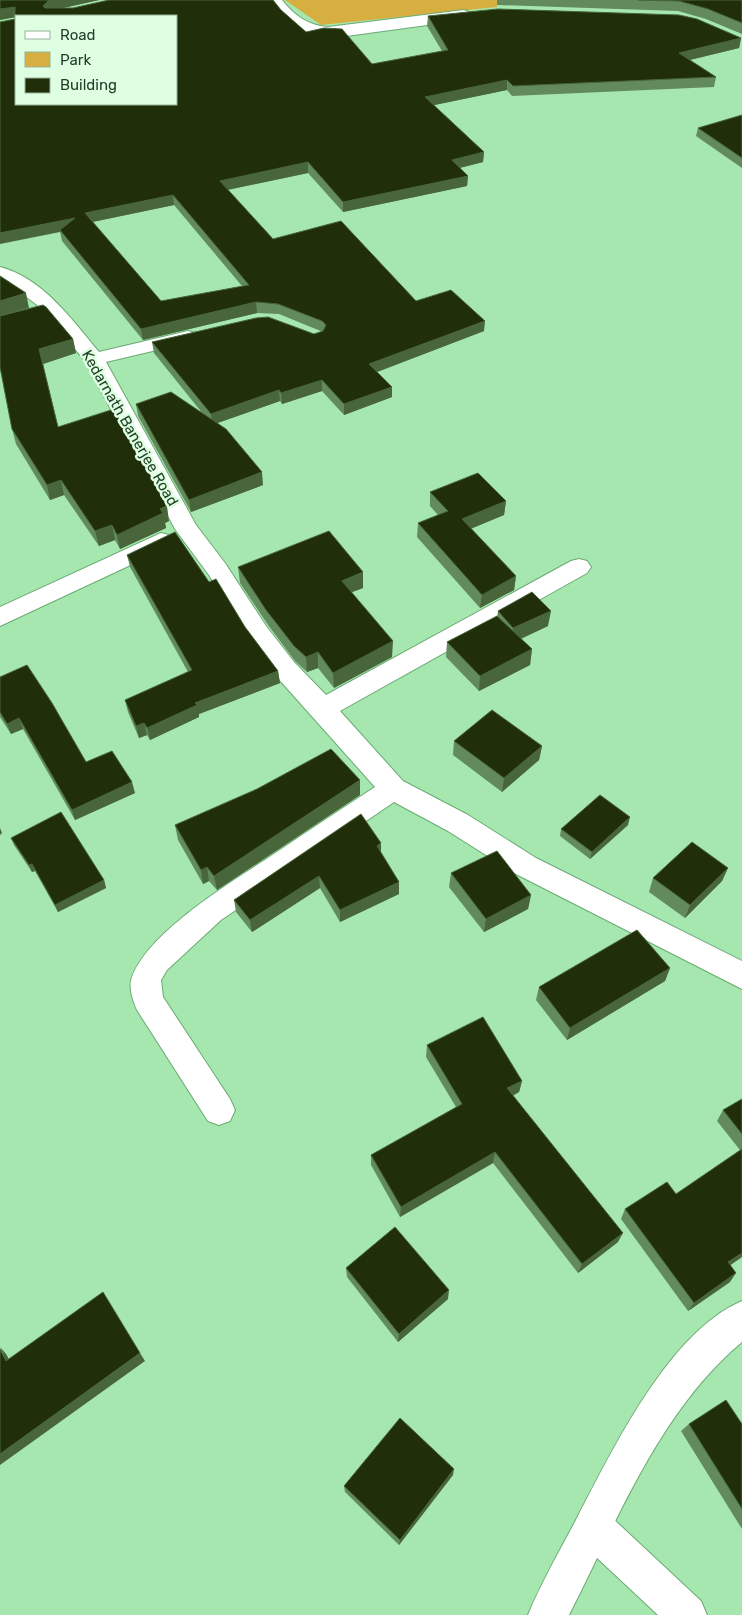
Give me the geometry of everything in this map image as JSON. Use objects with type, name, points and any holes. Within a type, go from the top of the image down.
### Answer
[{"type":"street","points":[[274,0],[282,11],[304,28],[320,33],[482,13]]},
{"type":"street","name":"Kedarnath Banerjee Road","points":[[0,273],[27,288],[45,312],[94,359],[187,529],[285,669],[393,789]]},
{"type":"street","points":[[94,359],[209,332]]},
{"type":"street","points":[[0,617],[187,529]]},
{"type":"street","points":[[323,709],[579,567]]},
{"type":"street","points":[[219,1110],[148,1000],[146,979],[156,961],[211,911],[393,789],[458,823],[526,866],[742,976]]},
{"type":"street","points":[[548,1615],[637,1442],[673,1387],[708,1347],[742,1319]]},
{"type":"street","points":[[594,1528],[687,1615]]},
{"type":"green space","points":[[285,0],[497,0],[497,7],[321,25]]},
{"type":"building","points":[[0,0],[54,0],[48,1],[43,6],[45,8],[73,8],[109,0],[273,0],[281,10],[306,32],[324,28],[342,29],[372,64],[448,50],[428,16],[498,9],[679,15],[697,19],[741,38],[679,53],[716,77],[513,86],[507,80],[425,97],[484,152],[452,160],[468,176],[343,202],[308,162],[220,181],[273,239],[341,221],[416,301],[451,290],[485,321],[369,364],[392,387],[344,404],[322,380],[281,393],[279,390],[211,414],[152,342],[256,318],[268,317],[314,334],[323,331],[326,325],[322,321],[278,304],[256,302],[141,329],[60,230],[75,218],[0,233],[0,22],[15,19],[15,105],[178,105],[178,15],[15,15],[15,7],[0,9]],"holes":[[[173,195],[249,285],[161,301],[85,213]]]},
{"type":"building","points":[[638,0],[742,0],[742,23],[708,9],[679,1]]},
{"type":"building","points":[[742,115],[742,158],[698,128]]},
{"type":"building","points":[[0,276],[26,293],[0,301]]},
{"type":"building","points":[[43,305],[73,339],[39,349],[58,427],[114,409],[167,506],[160,509],[163,513],[117,535],[112,525],[95,531],[61,480],[47,485],[12,429],[0,367],[0,316]]},
{"type":"building","points":[[171,392],[226,429],[262,472],[189,500],[136,404]]},
{"type":"building","points":[[478,473],[506,501],[462,519],[516,576],[482,595],[418,523],[448,511],[430,492]]},
{"type":"building","points":[[329,531],[363,572],[342,581],[393,641],[333,673],[318,652],[306,657],[294,646],[266,610],[238,567]]},
{"type":"building","points":[[175,532],[209,582],[216,579],[245,627],[278,671],[195,703],[197,705],[147,728],[144,723],[136,726],[125,700],[192,670],[127,555]]},
{"type":"building","points":[[532,592],[551,611],[513,628],[498,611]]},
{"type":"building","points":[[497,616],[532,649],[480,676],[447,642]]},
{"type":"building","points":[[27,665],[52,703],[86,762],[112,751],[132,782],[72,810],[19,718],[7,724],[0,712],[0,677]]},
{"type":"building","points":[[492,710],[542,746],[504,778],[454,741]]},
{"type":"building","points":[[331,749],[360,780],[214,876],[207,867],[201,870],[175,825],[257,789]]},
{"type":"building","points":[[600,795],[630,817],[592,852],[561,829]]},
{"type":"building","points":[[61,812],[104,880],[55,905],[32,864],[29,865],[11,838]]},
{"type":"building","points":[[361,814],[381,843],[377,846],[399,882],[340,910],[319,876],[250,920],[234,900]]},
{"type":"building","points":[[692,842],[728,868],[690,905],[653,878]]},
{"type":"building","points":[[497,851],[531,895],[486,919],[451,873]]},
{"type":"building","points":[[637,930],[670,968],[570,1028],[539,987]]},
{"type":"building","points":[[483,1017],[522,1081],[507,1088],[623,1233],[582,1264],[495,1152],[401,1207],[371,1155],[462,1104],[427,1045]]},
{"type":"building","points":[[742,1099],[742,1134],[723,1110]]},
{"type":"building","points":[[742,1149],[742,1253],[728,1262],[736,1273],[694,1303],[625,1209],[667,1182],[676,1194]]},
{"type":"building","points":[[395,1227],[449,1290],[399,1334],[346,1268]]},
{"type":"building","points":[[103,1292],[140,1353],[0,1454],[0,1349],[6,1361]]},
{"type":"building","points":[[726,1400],[742,1424],[742,1509],[689,1424]]},
{"type":"building","points":[[400,1418],[454,1469],[400,1540],[344,1486]]}]
